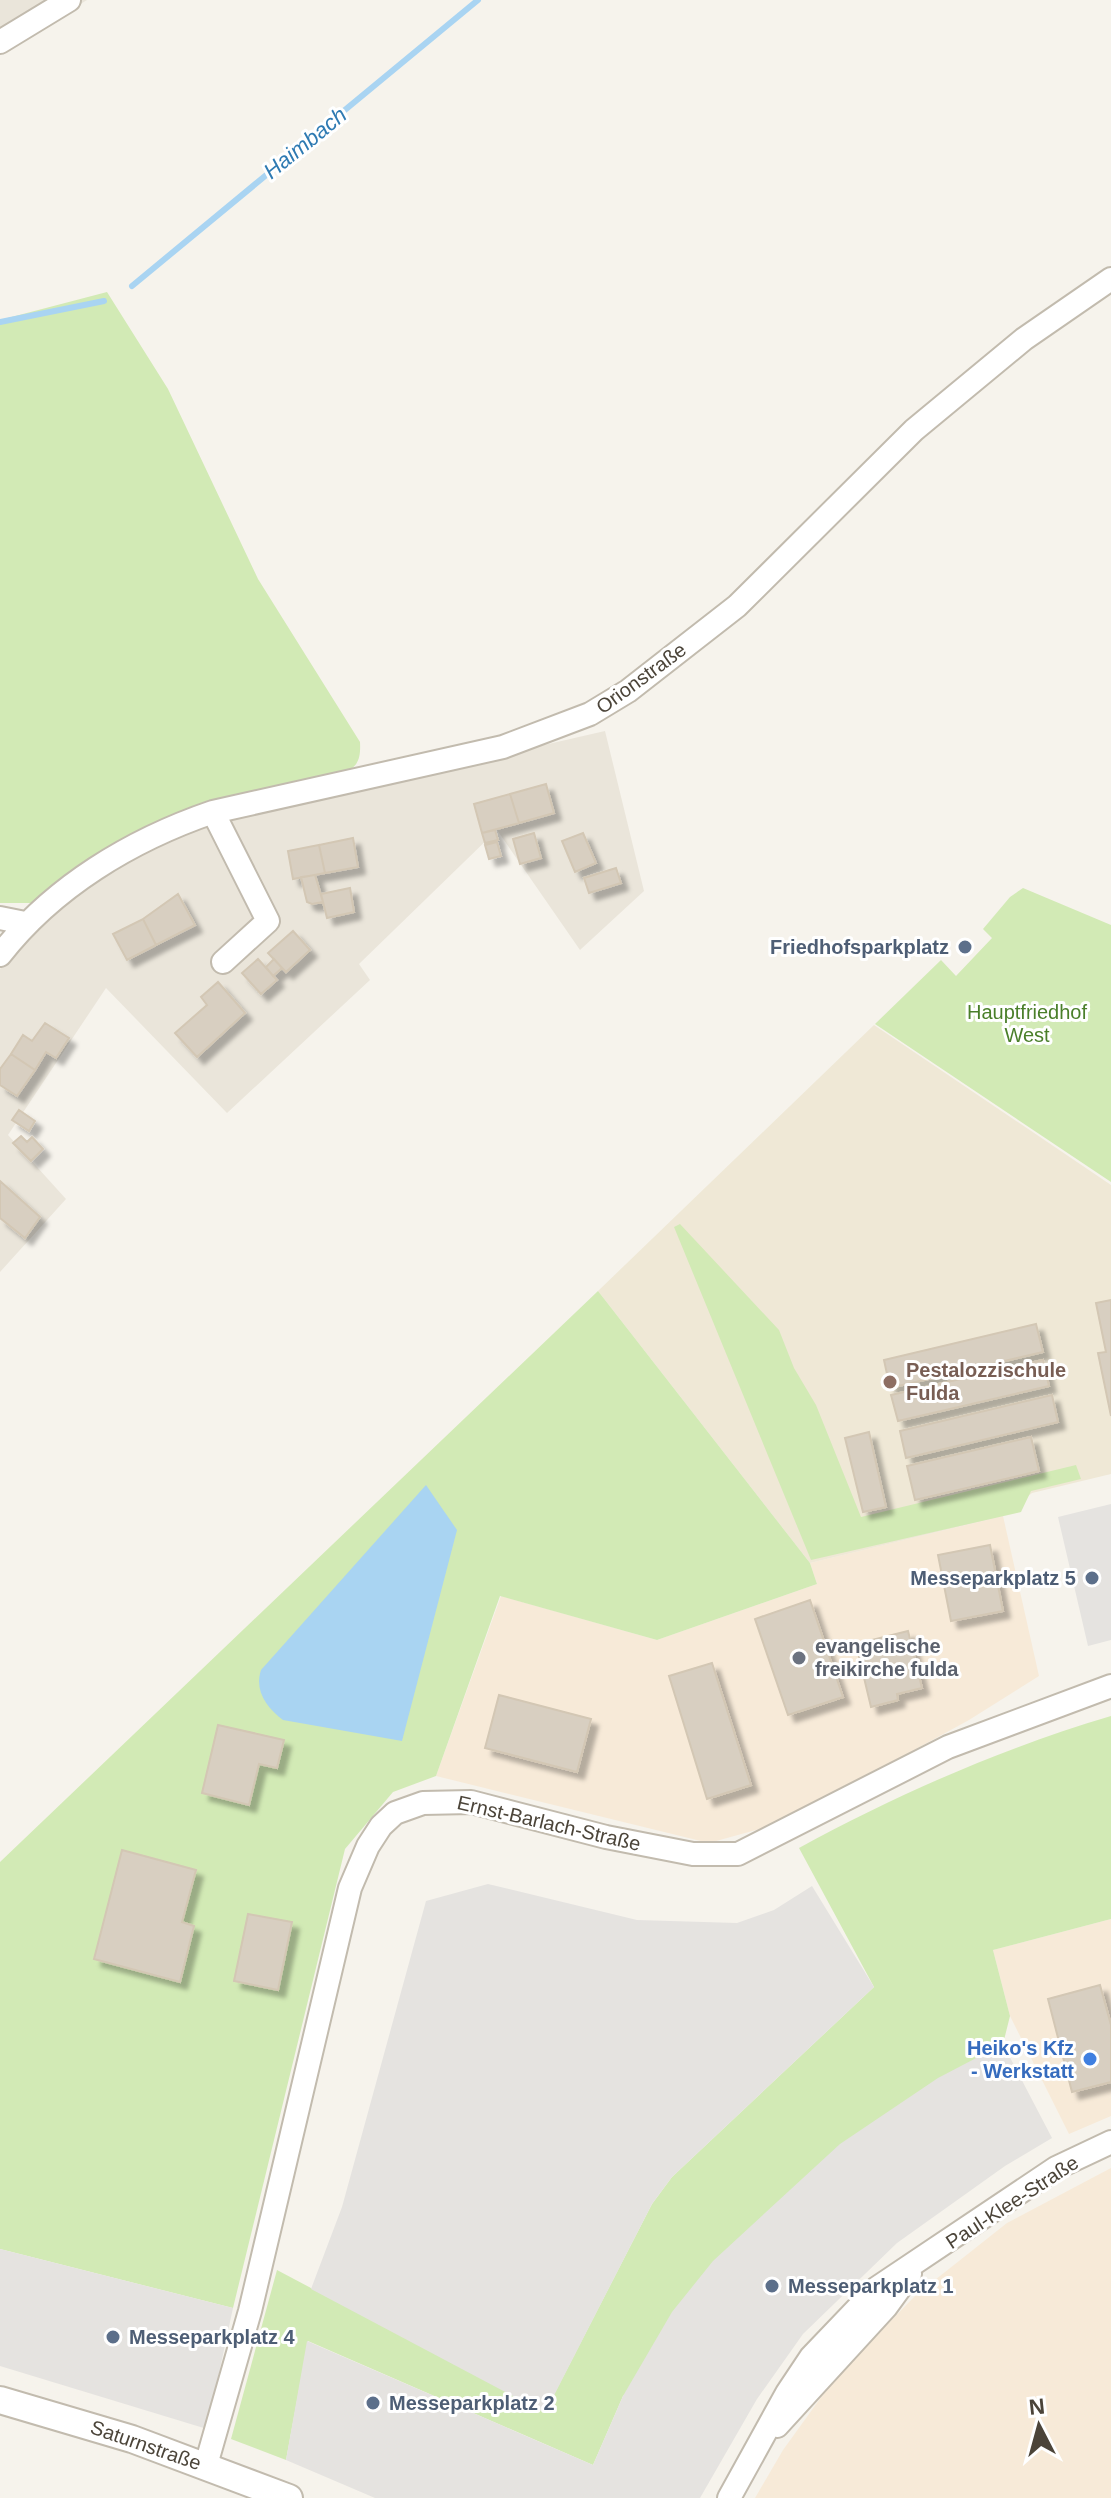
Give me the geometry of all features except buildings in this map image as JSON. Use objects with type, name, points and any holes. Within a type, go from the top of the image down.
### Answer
[{"type":"street","points":[[0,42],[69,0]]},
{"type":"street","name":"Orionstraße","points":[[0,955],[25,923],[93,870],[180,824],[213,812],[503,747],[590,714],[628,691],[737,606],[926,420],[1024,339],[1111,279]]},
{"type":"street","points":[[213,812],[268,921],[223,962]]},
{"type":"street","points":[[0,918],[25,923]]},
{"type":"street","name":"Ernst-Barlach-Straße","points":[[206,2465],[250,2311],[350,1888],[368,1846],[395,1813],[423,1803],[471,1802],[664,1849],[715,1856],[738,1854],[948,1747],[1111,1686]]},
{"type":"street","name":"Paul-Klee-Straße","points":[[729,2498],[764,2437],[791,2413],[886,2307],[916,2265],[1056,2168],[1111,2142]]},
{"type":"street","name":"Saturnstraße","points":[[0,2400],[206,2465],[289,2498]]},
{"type":"shaded area","points":[[0,0],[87,0],[0,53]]},
{"type":"shaded area","points":[[605,731],[644,891],[580,950],[497,830],[359,964],[370,980],[227,1113],[106,988],[8,1135],[66,1199],[0,1272],[0,969],[60,904],[135,855],[216,820]]},
{"type":"shaded area","name":"Pestalozzischule Fulda","points":[[874,1025],[1111,1185],[1111,1474],[1032,1493],[1003,1516],[810,1563],[598,1291]]},
{"type":"shaded area","name":"Messeparkplatz 5","points":[[1111,1504],[1111,1640],[1088,1646],[1058,1517]]},
{"type":"shaded area","points":[[1003,1516],[1039,1676],[969,1720],[781,1823],[709,1843],[436,1776],[501,1596],[657,1640],[817,1584],[810,1563]]},
{"type":"shaded area","points":[[488,1884],[637,1920],[737,1923],[774,1910],[812,1886],[874,1987],[672,2177],[652,2204],[545,2413],[311,2289],[342,2207],[426,1901]]},
{"type":"shaded area","points":[[1111,1919],[1111,2116],[1069,2134],[1010,2016],[993,1950]]},
{"type":"shaded area","name":"Messeparkplatz 1","points":[[1003,2044],[1052,2138],[1005,2166],[897,2243],[803,2334],[757,2399],[700,2498],[375,2498],[286,2460],[307,2341],[593,2465],[623,2396],[672,2312],[713,2261],[840,2144],[938,2078]]},
{"type":"shaded area","points":[[1111,2168],[1111,2498],[755,2498],[783,2450],[835,2378],[916,2295],[1007,2223]]},
{"type":"shaded area","name":"Messeparkplatz 4","points":[[0,2249],[233,2308],[207,2429],[0,2366]]},
{"type":"green space","points":[[107,292],[168,389],[258,579],[360,742],[360,754],[357,763],[340,775],[140,831],[33,903],[0,903],[0,320]]},
{"type":"green space","name":"Hauptfriedhof West","points":[[1023,888],[1111,925],[1111,1182],[875,1024],[941,960],[956,976],[992,938],[983,929],[1010,897]]},
{"type":"green space","points":[[680,1224],[779,1330],[794,1368],[816,1405],[861,1517],[1076,1465],[1081,1479],[1031,1491],[1021,1512],[811,1560],[674,1227]]},
{"type":"green space","points":[[598,1291],[810,1563],[817,1584],[657,1640],[500,1596],[436,1776],[393,1792],[345,1849],[233,2308],[0,2249],[0,1862]]},
{"type":"green space","points":[[1111,1716],[1111,1919],[993,1950],[1010,2016],[1003,2044],[983,2053],[623,2396],[593,2465],[308,2341],[286,2460],[231,2439],[277,2270],[545,2412],[652,2204],[672,2177],[874,1987],[799,1848],[874,1809],[952,1774]]},
{"type":"water","points":[[426,1485],[457,1530],[402,1741],[283,1720],[263,1698],[259,1685],[261,1670]]},
{"type":"waterway","name":"Haimbach","points":[[132,286],[478,0]]},
{"type":"waterway","name":"Haimbach","points":[[0,322],[104,301]]},
{"type":"place","name":"Friedhofsparkplatz","points":[[965,947]]},
{"type":"place","name":"Pestalozzischule Fulda","points":[[890,1382]]},
{"type":"place","name":"Messeparkplatz 5","points":[[1092,1578]]},
{"type":"place","name":"evangelische freikirche fulda","points":[[799,1658]]},
{"type":"place","name":"Heiko's Kfz - Werkstatt","points":[[1090,2059]]},
{"type":"place","name":"Messeparkplatz 1","points":[[772,2286]]},
{"type":"place","name":"Messeparkplatz 4","points":[[113,2337]]},
{"type":"place","name":"Messeparkplatz 2","points":[[373,2403]]}]
